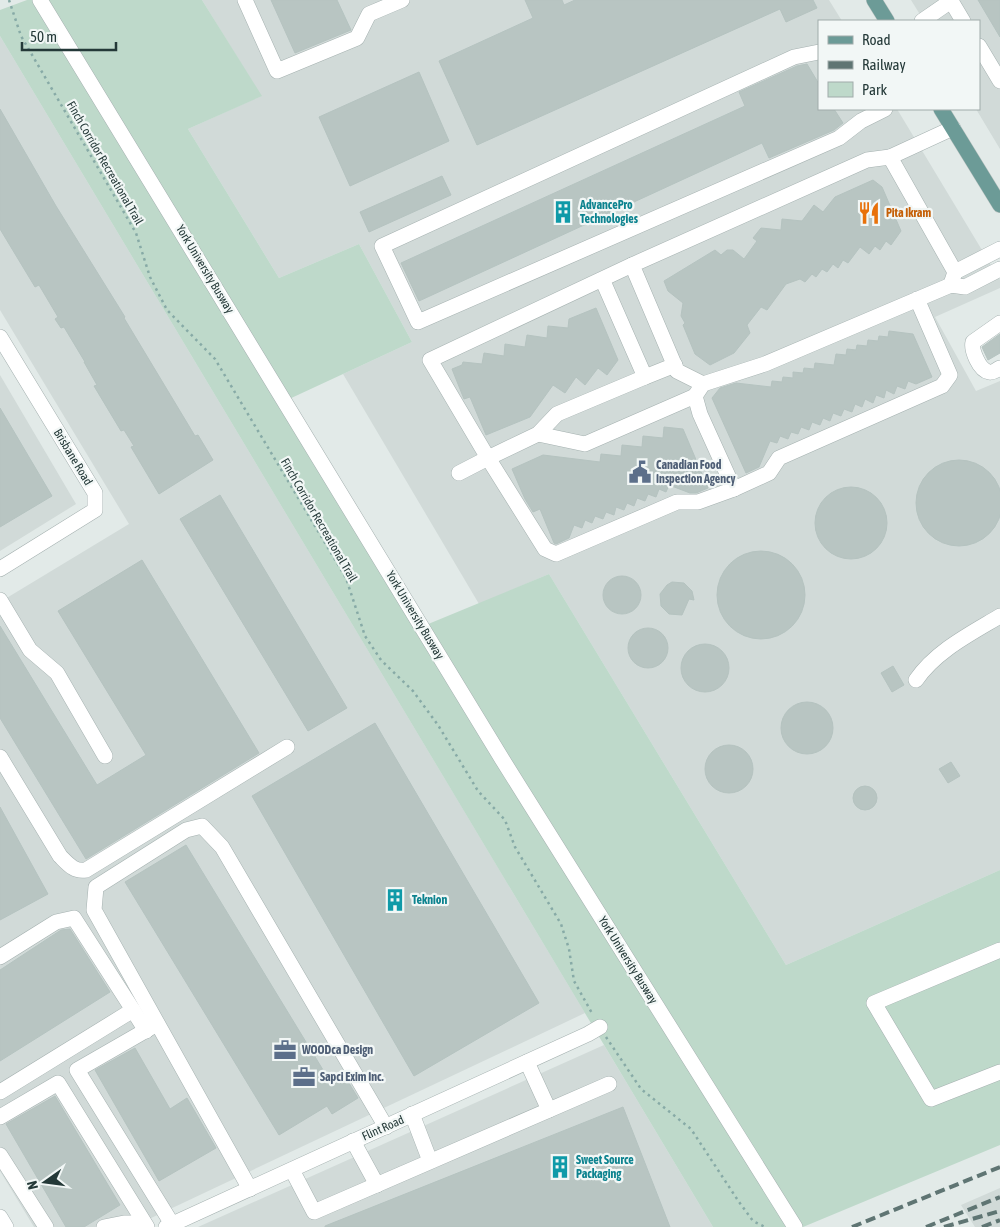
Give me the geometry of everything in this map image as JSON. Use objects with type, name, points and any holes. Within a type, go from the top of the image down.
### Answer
[{"type":"main road","points":[[878,1],[884,20]]},
{"type":"main road","points":[[942,110],[1000,205]]},
{"type":"street","name":"York University Busway","points":[[40,0],[502,759],[795,1227]]},
{"type":"street","points":[[245,0],[277,71],[357,38],[369,14],[402,0]]},
{"type":"street","points":[[923,20],[951,0],[962,20]]},
{"type":"street","points":[[980,48],[1000,81]]},
{"type":"street","points":[[818,52],[794,57],[382,246],[418,322],[839,138],[858,115],[880,110]]},
{"type":"street","points":[[917,299],[950,375],[942,386],[779,458],[769,473],[734,489],[698,502],[677,502],[556,554],[544,549],[430,360],[632,265],[867,160],[890,157],[953,128]]},
{"type":"street","points":[[890,157],[953,278],[965,287],[1000,269]]},
{"type":"street","points":[[538,434],[585,444],[699,390],[917,299],[1000,249]]},
{"type":"street","points":[[632,265],[677,370],[699,390],[700,414],[734,489]]},
{"type":"street","points":[[602,279],[645,377]]},
{"type":"street","points":[[1000,323],[974,342],[972,347],[987,372],[993,372],[1000,368]]},
{"type":"street","name":"Brisbane Road","points":[[0,337],[94,493],[95,510],[0,569]]},
{"type":"street","points":[[459,473],[538,434],[557,414],[675,365]]},
{"type":"street","points":[[0,600],[30,650],[56,673],[105,756]]},
{"type":"street","points":[[916,680],[922,671],[945,650],[1000,616]]},
{"type":"street","points":[[0,757],[60,856],[72,868],[82,871],[158,828],[286,746]]},
{"type":"street","points":[[250,1188],[152,1028],[94,910],[96,887],[186,830],[202,826],[222,846],[386,1126]]},
{"type":"street","points":[[0,956],[56,922],[74,918],[133,1010],[152,1028]]},
{"type":"street","points":[[1000,950],[874,1003],[931,1099],[1000,1072]]},
{"type":"street","points":[[0,1092],[133,1010]]},
{"type":"street","name":"Flint Road","points":[[169,1226],[528,1062],[600,1027]]},
{"type":"street","points":[[152,1028],[77,1070],[169,1226]]},
{"type":"street","points":[[528,1062],[549,1110]]},
{"type":"street","points":[[0,1118],[58,1082],[145,1225]]},
{"type":"street","points":[[292,1170],[314,1212],[609,1084]]},
{"type":"street","points":[[412,1114],[430,1162]]},
{"type":"street","points":[[353,1141],[377,1185]]},
{"type":"street","points":[[0,1155],[46,1227]]},
{"type":"street","points":[[0,1217],[6,1227]]},
{"type":"street","points":[[104,1227],[124,1223],[145,1225]]},
{"type":"path","name":"Finch Corridor Recreational Trail","points":[[10,0],[21,36],[136,233],[150,277],[167,310],[215,359],[346,578],[365,636],[381,660],[413,691],[438,725],[478,792],[505,820],[515,847],[561,924],[569,949],[574,981],[600,1027],[641,1089],[691,1129],[738,1202],[753,1221],[765,1227]]},
{"type":"shaded area","points":[[202,0],[829,0],[841,20],[818,20],[818,110],[898,110],[1000,280],[1000,288],[935,317],[976,391],[1000,381],[1000,870],[786,965],[549,574],[479,604],[343,374],[412,342],[359,244],[279,278],[188,129],[261,96]]},
{"type":"shaded area","points":[[911,0],[1000,0],[1000,149],[977,110],[980,110],[980,20],[923,20]]},
{"type":"shaded area","points":[[0,36],[585,1013],[132,1227],[34,1227],[0,1171],[0,602],[129,524],[0,310]]},
{"type":"shaded area","points":[[0,375],[76,504],[0,551]]},
{"type":"shaded area","points":[[604,1045],[713,1227],[198,1227]]},
{"type":"shaded area","points":[[1000,1188],[1000,1227],[975,1227],[961,1205]]},
{"type":"green space","points":[[27,0],[202,0],[262,96],[188,129],[279,278],[359,244],[412,342],[287,400],[421,627],[549,574],[786,965],[1000,870],[1000,1145],[803,1227],[713,1227],[0,36],[0,10]]},
{"type":"building","points":[[271,0],[337,0],[351,30],[295,53]]},
{"type":"building","points":[[525,0],[562,0],[564,5],[575,0],[813,0],[817,8],[786,22],[780,9],[477,145],[439,61],[533,18]]},
{"type":"building","points":[[978,0],[1000,0],[1000,37]]},
{"type":"building","name":"AdvancePro Technologies","points":[[807,64],[818,82],[818,110],[835,110],[843,123],[834,130],[769,158],[762,143],[419,301],[401,263],[745,106],[739,92],[797,66]]},
{"type":"building","points":[[419,72],[449,141],[350,186],[319,117]]},
{"type":"building","points":[[0,109],[56,206],[125,317],[195,436],[198,435],[213,460],[159,494],[131,447],[134,446],[124,430],[121,431],[94,386],[97,385],[85,362],[64,327],[61,328],[55,319],[58,317],[39,285],[35,287],[0,229]]},
{"type":"building","points":[[442,176],[451,195],[369,232],[360,212]]},
{"type":"building","points":[[873,180],[882,187],[901,231],[891,245],[886,241],[880,250],[875,246],[869,254],[860,247],[848,263],[843,260],[838,268],[833,264],[827,272],[822,269],[816,277],[812,274],[805,282],[800,279],[786,284],[767,310],[761,307],[747,325],[750,333],[734,353],[710,365],[695,354],[683,325],[685,323],[681,316],[683,303],[668,291],[664,281],[715,250],[721,255],[727,250],[733,250],[744,259],[757,241],[753,238],[761,228],[781,230],[782,219],[802,221],[814,205],[823,212],[835,197]]},
{"type":"building","points":[[596,308],[618,360],[607,375],[598,368],[585,385],[576,377],[565,393],[553,385],[530,417],[486,435],[470,397],[464,399],[452,369],[462,365],[463,362],[482,364],[484,353],[504,356],[505,344],[525,347],[527,335],[547,338],[548,326],[568,328],[569,319]]},
{"type":"building","points":[[889,331],[913,334],[932,377],[916,384],[908,381],[905,389],[897,386],[894,394],[886,390],[884,398],[876,395],[873,403],[865,399],[862,407],[855,404],[852,412],[844,409],[841,416],[833,413],[830,421],[823,418],[820,425],[812,422],[809,430],[801,427],[798,434],[791,432],[788,439],[780,436],[777,443],[770,441],[759,467],[746,473],[712,398],[720,388],[736,383],[771,387],[772,381],[782,382],[783,377],[793,378],[793,372],[803,373],[804,368],[814,369],[815,363],[834,365],[836,354],[846,355],[847,349],[856,350],[857,345],[867,346],[868,340],[878,341],[879,336],[888,337]]},
{"type":"building","points":[[1000,334],[1000,353],[988,360],[982,347]]},
{"type":"building","points":[[0,408],[52,496],[0,527]]},
{"type":"building","points":[[664,427],[683,429],[708,488],[696,493],[690,493],[669,485],[666,492],[659,489],[656,497],[648,494],[645,501],[637,498],[634,506],[627,503],[624,510],[616,507],[614,515],[606,512],[603,519],[595,516],[592,523],[585,520],[582,528],[574,525],[569,538],[556,544],[554,543],[540,509],[533,512],[512,469],[543,455],[600,462],[601,454],[621,456],[622,445],[642,447],[643,436],[663,438]]},
{"type":"building","points":[[951,461],[967,461],[983,468],[994,479],[1001,495],[1001,511],[994,527],[983,538],[967,545],[951,545],[935,538],[924,527],[917,511],[917,495],[924,479],[935,468]]},
{"type":"building","points":[[851,487],[871,493],[881,503],[887,523],[881,543],[871,553],[851,559],[831,553],[821,543],[815,523],[821,503],[831,493]]},
{"type":"building","points":[[220,495],[347,708],[308,731],[180,519]]},
{"type":"building","points":[[761,551],[778,554],[792,564],[802,578],[805,595],[802,612],[792,626],[778,636],[761,639],[744,636],[730,626],[720,612],[717,595],[720,578],[730,564],[744,554]]},
{"type":"building","points":[[142,560],[259,753],[86,859],[0,718],[0,626],[97,785],[146,755],[58,611]]},
{"type":"building","points":[[622,576],[636,581],[641,595],[636,609],[622,614],[608,609],[603,595],[608,581]]},
{"type":"building","points":[[672,582],[684,583],[692,591],[694,600],[689,599],[682,615],[669,614],[661,606],[660,594]]},
{"type":"building","points":[[648,628],[662,634],[668,648],[662,662],[648,668],[634,662],[628,648],[634,634]]},
{"type":"building","points":[[705,644],[714,646],[722,651],[727,659],[729,668],[727,677],[722,685],[714,690],[705,692],[696,690],[688,685],[683,677],[681,668],[683,659],[688,651],[696,646]]},
{"type":"building","points":[[893,666],[904,685],[892,692],[881,673]]},
{"type":"building","points":[[807,702],[821,706],[829,714],[833,728],[829,742],[821,750],[807,754],[793,750],[785,742],[781,728],[785,714],[793,706]]},
{"type":"building","name":"Teknion","points":[[375,723],[539,1003],[414,1076],[252,796]]},
{"type":"building","points":[[729,745],[738,747],[746,752],[751,760],[753,769],[751,778],[746,786],[738,791],[729,793],[720,791],[712,786],[707,778],[705,769],[707,760],[712,752],[720,747]]},
{"type":"building","points":[[951,762],[960,776],[948,783],[939,769]]},
{"type":"building","points":[[865,786],[874,789],[877,798],[874,807],[865,810],[856,807],[853,798],[856,789]]},
{"type":"building","points":[[0,807],[48,894],[0,920]]},
{"type":"building","points":[[186,845],[331,1083],[344,1075],[358,1098],[332,1114],[327,1106],[279,1135],[125,882]]},
{"type":"building","points":[[70,929],[110,992],[0,1061],[0,970],[61,930]]},
{"type":"building","points":[[135,1048],[170,1109],[187,1098],[216,1148],[159,1181],[95,1070]]},
{"type":"building","points":[[55,1096],[120,1205],[84,1227],[66,1227],[6,1124]]},
{"type":"building","name":"Sweet Source Packaging","points":[[623,1107],[670,1227],[325,1227],[325,1226]]},
{"type":"railway","points":[[852,1227],[1000,1167]]},
{"type":"railway","points":[[926,1227],[1000,1197]]},
{"type":"railway","points":[[944,1227],[1000,1211]]},
{"type":"railway","points":[[982,1227],[1000,1220]]},
{"type":"place","name":"AdvancePro Technologies","points":[[563,212]]},
{"type":"place","name":"Pita Ikram","points":[[869,213]]},
{"type":"place","name":"Canadian Food Inspection Agency","points":[[640,472]]},
{"type":"place","name":"Teknion","points":[[395,900]]},
{"type":"place","name":"WOODca Design","points":[[285,1050]]},
{"type":"place","name":"Sapci Exim Inc.","points":[[304,1077]]},
{"type":"place","name":"Sweet Source Packaging","points":[[560,1167]]}]
